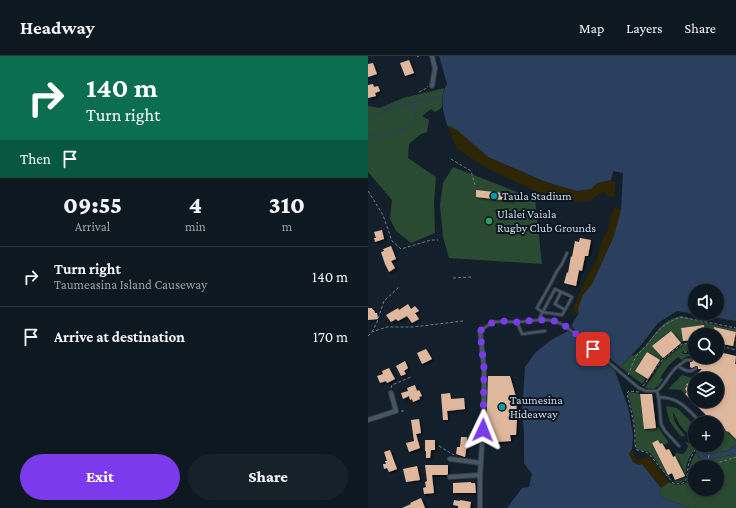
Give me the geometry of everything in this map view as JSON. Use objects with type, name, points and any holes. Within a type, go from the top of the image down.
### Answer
[{"type":"street","points":[[432,56],[435,68],[432,86]]},
{"type":"street","points":[[480,331],[484,375],[480,508]]},
{"type":"street","points":[[368,420],[396,411],[391,393]]},
{"type":"street","points":[[450,459],[481,463]]},
{"type":"street","points":[[450,476],[480,475]]},
{"type":"lane","points":[[540,320],[542,312],[555,289],[572,298],[562,315],[542,312],[537,308],[562,264],[567,252]]},
{"type":"lane","points":[[561,292],[555,304],[565,310]]},
{"type":"lane","points":[[480,331],[492,323],[498,322],[517,322],[529,320],[556,321],[562,324],[627,378],[646,391],[657,391],[661,388],[673,370],[688,360]]},
{"type":"lane","points":[[517,322],[522,334],[545,331]]},
{"type":"lane","points":[[678,366],[690,372],[696,368]]},
{"type":"lane","points":[[657,391],[661,424],[679,446]]},
{"type":"lane","points":[[658,397],[674,399],[685,406],[694,416]]},
{"type":"path","points":[[419,92],[424,89],[433,79]]},
{"type":"path","points":[[452,160],[471,171],[475,185]]},
{"type":"path","points":[[368,191],[384,215],[392,241],[401,249],[431,240],[438,240]]},
{"type":"path","points":[[453,278],[471,277]]},
{"type":"path","points":[[368,336],[372,332],[377,322],[384,301],[399,287]]},
{"type":"path","points":[[627,378],[637,356],[662,327],[675,319],[681,317],[736,328]]},
{"type":"path","points":[[372,332],[387,326],[412,327],[463,321]]},
{"type":"path","points":[[688,343],[682,344],[662,360],[642,389],[638,392],[629,391],[627,393],[635,435],[634,444],[637,450],[649,454],[671,482],[676,484],[684,483],[686,481],[690,460],[694,452]]},
{"type":"path","points":[[724,347],[736,350]]},
{"type":"path","points":[[391,393],[392,385],[411,377]]},
{"type":"path","points":[[439,446],[457,456]]},
{"type":"path","points":[[709,452],[709,464],[714,464],[736,457]]},
{"type":"green space","points":[[445,88],[442,97],[442,107],[435,112],[431,109],[422,116],[429,120],[427,132],[421,134],[409,144],[408,158],[436,177],[434,204],[435,233],[411,243],[396,231],[390,219],[392,200],[368,172],[368,106],[380,108],[403,98]]},
{"type":"green space","name":"Ulalei Vaiala Rugby Club Grounds","points":[[453,167],[535,199],[542,264],[449,258],[443,237],[440,205],[443,183]]},
{"type":"green space","points":[[681,316],[688,318],[688,320],[696,320],[736,329],[736,332],[724,329],[724,328],[704,328],[704,325],[681,328],[683,341],[681,343],[670,331],[653,346],[663,358],[660,360],[647,352],[635,371],[646,378],[642,384],[620,367],[632,355],[633,356],[645,346],[664,324]]},
{"type":"green space","points":[[736,332],[736,348],[733,346]]},
{"type":"green space","points":[[682,344],[688,344],[688,351],[682,352],[683,354],[688,354],[688,357],[682,360],[678,357],[668,366],[660,378],[663,379],[660,384],[654,389],[645,388],[662,361]]},
{"type":"green space","points":[[682,375],[688,377],[688,383],[685,389],[687,392],[685,394],[681,390],[668,389]]},
{"type":"green space","points":[[629,392],[640,394],[644,429],[658,427],[668,441],[668,443],[664,445],[662,443],[652,443],[668,475],[671,477],[669,478],[650,453],[638,450],[636,448],[635,427],[628,394]]},
{"type":"green space","points":[[666,406],[677,408],[688,419],[688,433],[679,424],[673,412],[675,422],[685,435],[682,437],[671,423]]},
{"type":"green space","points":[[724,431],[729,432],[736,439],[736,445],[724,451]]},
{"type":"green space","points":[[688,446],[688,452],[693,452],[687,463],[685,477],[684,480],[678,483],[673,482],[685,476],[675,456],[676,453],[683,454]]},
{"type":"green space","points":[[703,452],[719,452],[704,454]]},
{"type":"green space","points":[[696,453],[698,457],[704,460],[692,460]]},
{"type":"green space","points":[[736,454],[736,508],[690,508],[661,497],[659,490],[669,482],[678,485],[686,483],[688,477],[688,496],[724,496],[724,460],[704,460]]},
{"type":"sand","points":[[447,125],[457,130],[488,157],[546,182],[577,191],[591,189],[597,183],[611,180],[615,182],[615,197],[608,196],[604,191],[589,201],[576,202],[540,193],[488,169],[457,149]]},
{"type":"sand","points":[[614,208],[621,209],[614,236],[592,284],[583,295],[579,313],[575,315],[572,311],[584,283],[598,257],[600,247],[608,230],[610,217]]},
{"type":"sand","points":[[632,449],[636,459],[640,460],[648,455],[669,482],[661,488],[642,464],[638,465],[633,462],[629,454]]},
{"type":"water","points":[[439,56],[736,56],[736,321],[724,319],[724,284],[688,284],[688,313],[677,311],[658,323],[642,344],[620,367],[571,326],[579,313],[578,308],[583,295],[592,284],[614,236],[621,209],[623,173],[613,171],[611,180],[597,183],[591,189],[577,191],[546,182],[488,157],[457,130],[447,125],[442,100],[447,84]]},
{"type":"water","points":[[568,331],[615,371],[628,407],[633,435],[632,449],[629,454],[633,462],[638,465],[642,464],[661,488],[659,490],[661,497],[690,508],[507,508],[522,488],[529,487],[532,474],[524,463],[524,430],[522,413],[525,367],[536,352],[551,340]]},
{"type":"water","points":[[736,445],[736,454],[704,460],[696,452],[703,452],[704,454],[724,452]]},
{"type":"building","points":[[409,60],[414,73],[405,76],[400,63]]},
{"type":"building","points":[[373,63],[377,74],[368,77],[368,64]]},
{"type":"building","points":[[373,84],[374,87],[378,86],[380,91],[375,93],[376,96],[368,98],[368,85]]},
{"type":"building","name":"Taula Stadium","points":[[476,190],[513,194],[513,201],[476,197]]},
{"type":"building","points":[[382,230],[384,239],[375,242],[374,238],[376,238],[374,232]]},
{"type":"building","points":[[580,238],[591,240],[588,256],[585,256],[582,271],[579,270],[576,286],[564,283],[567,272],[568,273],[575,241],[579,242]]},
{"type":"building","points":[[391,246],[396,259],[391,261],[395,268],[389,272],[381,252],[384,251],[383,249]]},
{"type":"building","points":[[408,304],[411,309],[415,306],[419,311],[415,313],[419,319],[412,323],[407,316],[398,321],[396,319],[391,322],[386,315],[398,308],[399,310]]},
{"type":"building","points":[[368,308],[372,308],[375,313],[377,313],[378,319],[368,320]]},
{"type":"building","points":[[704,325],[704,328],[688,328],[688,341],[683,341],[681,328]]},
{"type":"building","points":[[724,329],[736,332],[733,346],[724,344]]},
{"type":"building","points":[[671,331],[681,343],[663,358],[652,346]]},
{"type":"building","points":[[426,349],[432,359],[422,364],[417,353]]},
{"type":"building","points":[[647,352],[660,360],[648,379],[635,371]]},
{"type":"building","points":[[724,353],[736,356],[736,439],[724,428],[724,416],[707,416],[699,408],[724,408],[724,372],[699,372],[702,369],[698,369],[697,366],[692,368],[690,367],[690,364],[724,364]]},
{"type":"building","points":[[405,361],[408,368],[404,371],[406,374],[401,376],[396,366]]},
{"type":"building","points":[[389,368],[395,379],[387,383],[386,381],[380,383],[377,376],[383,374],[382,371]]},
{"type":"building","name":"Taumesina Hideaway","points":[[488,376],[510,376],[516,397],[516,435],[510,435],[511,441],[497,442],[497,446],[493,445],[493,438],[486,438]]},
{"type":"building","points":[[688,383],[688,397],[685,394],[687,392],[685,389],[687,386],[686,385]]},
{"type":"building","points":[[415,385],[417,391],[419,390],[422,396],[419,397],[420,399],[413,402],[412,399],[410,400],[409,396],[403,399],[401,393],[408,391],[407,388]]},
{"type":"building","points":[[450,393],[451,399],[464,398],[465,409],[447,411],[448,420],[443,420],[441,394]]},
{"type":"building","points":[[640,394],[652,394],[656,428],[644,429]]},
{"type":"building","points":[[419,419],[421,433],[416,434],[420,448],[409,452],[406,443],[414,441],[411,420]]},
{"type":"building","points":[[461,437],[467,437],[465,457],[456,454],[457,447],[460,447]]},
{"type":"building","points":[[425,440],[435,440],[435,450],[431,450],[430,458],[426,458]]},
{"type":"building","points":[[658,440],[660,444],[662,443],[666,450],[669,449],[673,457],[675,456],[685,476],[675,480],[672,473],[668,475],[652,443]]},
{"type":"building","points":[[390,450],[397,469],[389,472],[387,468],[384,469],[383,464],[386,464],[385,461],[387,461],[384,452]]},
{"type":"building","points":[[425,465],[448,465],[447,475],[432,475],[434,493],[424,494],[423,488],[426,487],[425,482],[427,481]]},
{"type":"building","points":[[417,466],[420,480],[406,482],[403,469]]},
{"type":"building","points":[[453,483],[475,483],[476,493],[453,493]]},
{"type":"building","points":[[421,498],[425,508],[402,508],[411,504],[410,503]]},
{"type":"building","points":[[454,500],[471,502],[470,508],[458,508],[458,506],[453,505]]},
{"type":"waterway","points":[[368,117],[389,108],[442,95]]},
{"type":"waterway","points":[[368,135],[389,136],[405,129],[414,121],[415,112],[413,104]]},
{"type":"place","name":"Taula Stadium","points":[[494,196]]},
{"type":"place","name":"Ulalei Vaiala Rugby Club Grounds","points":[[489,221]]},
{"type":"place","name":"Taumesina Hideaway","points":[[502,407]]},
{"type":"route","points":[[483,430],[484,368],[480,331],[488,325],[498,322],[517,322],[529,320],[556,321],[569,329],[593,349]]}]
